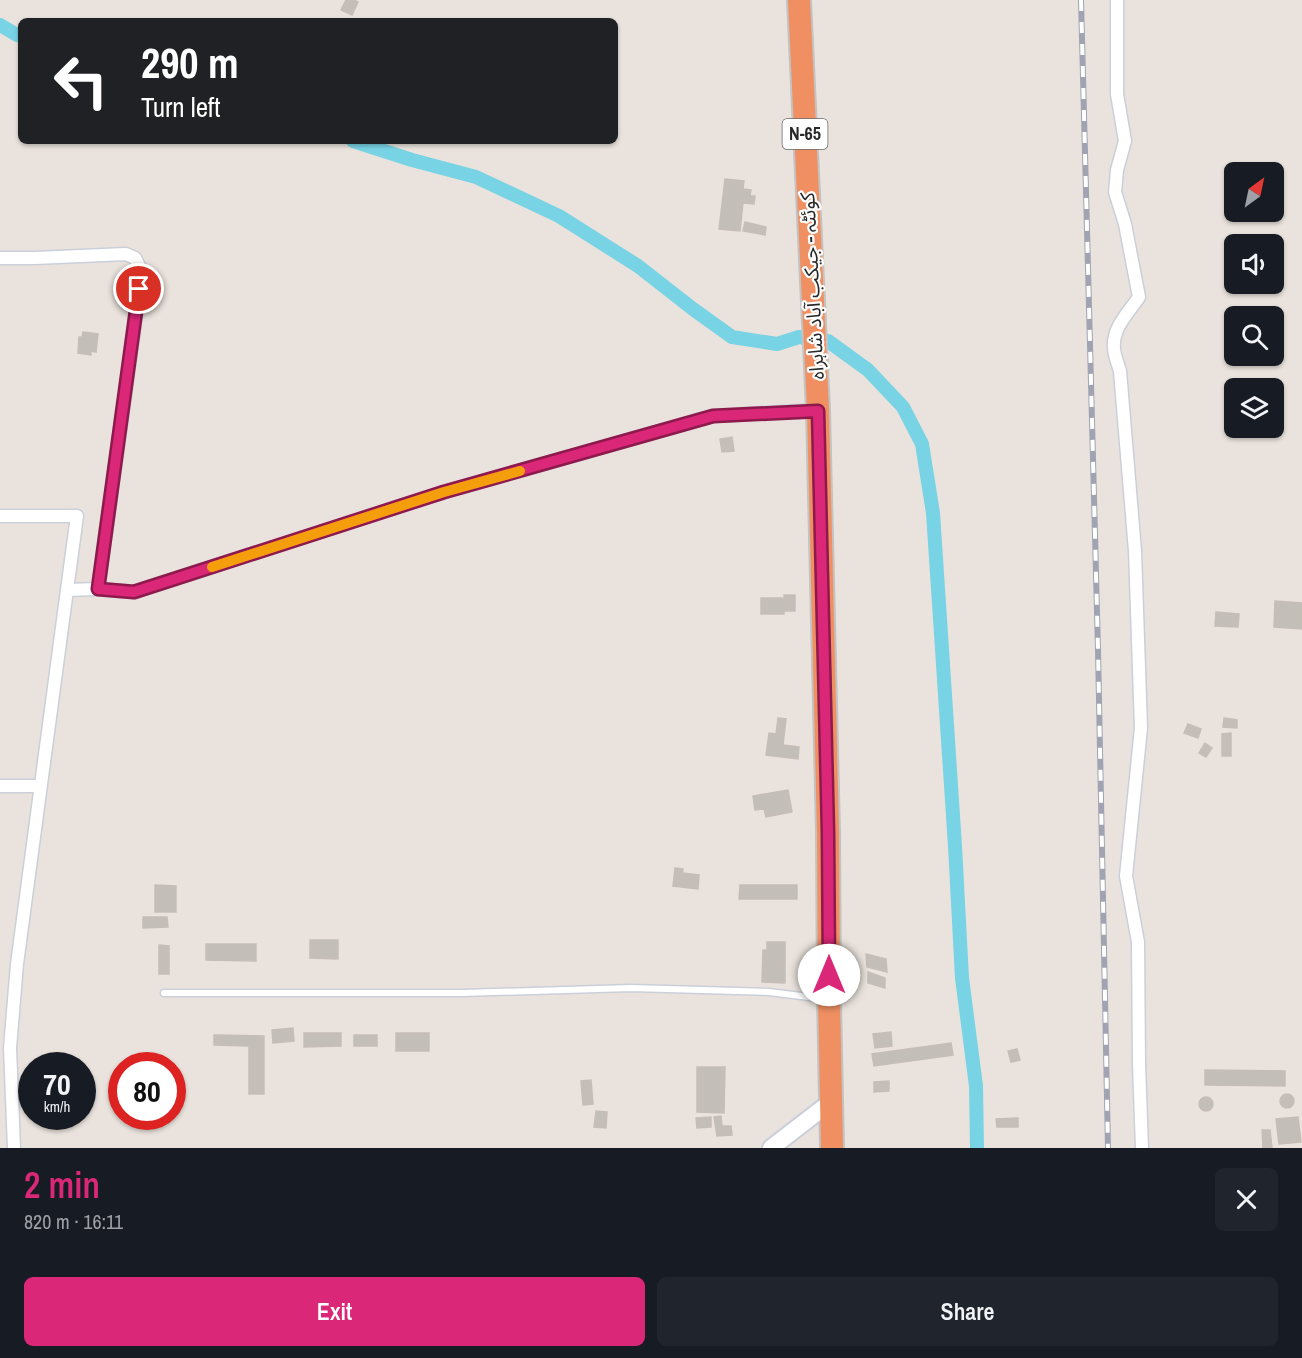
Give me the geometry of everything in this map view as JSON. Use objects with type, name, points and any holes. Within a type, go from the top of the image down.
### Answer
[{"type":"highway","name":"کوئٹہ - جیکب آباد شاہراہ","points":[[799,0],[818,411],[828,833],[832,1148]]},
{"type":"street","points":[[1117,0],[1117,94],[1125,141],[1117,170],[1115,192],[1125,224],[1139,297],[1118,325],[1113,347],[1120,371],[1136,574],[1141,728],[1126,876],[1138,942],[1142,1148]]},
{"type":"street","points":[[0,258],[126,254],[135,258],[141,270],[98,589]]},
{"type":"street","points":[[67,590],[98,589],[134,592],[444,492],[713,416],[818,411]]},
{"type":"street","points":[[0,516],[77,516],[5,1048],[14,1148]]},
{"type":"street","points":[[0,786],[41,786]]},
{"type":"street","points":[[771,1148],[832,1101]]},
{"type":"lane","points":[[164,993],[462,993],[631,988],[769,992],[829,999]]},
{"type":"building","points":[[346,0],[358,2],[352,15],[341,10]]},
{"type":"building","points":[[725,179],[744,181],[743,189],[751,190],[750,196],[755,196],[754,204],[743,203],[740,231],[719,229]]},
{"type":"building","points":[[745,222],[766,227],[765,235],[743,231]]},
{"type":"building","points":[[83,332],[98,334],[96,352],[91,351],[91,355],[78,353],[79,337],[82,337]]},
{"type":"building","points":[[732,437],[734,451],[722,452],[720,439]]},
{"type":"building","points":[[784,595],[795,595],[795,611],[785,611]]},
{"type":"building","points":[[761,598],[784,598],[784,614],[761,614]]},
{"type":"building","points":[[1275,601],[1302,603],[1302,629],[1274,627]]},
{"type":"building","points":[[1216,612],[1239,614],[1238,627],[1215,626]]},
{"type":"building","points":[[778,718],[786,719],[783,745],[799,747],[798,759],[766,755],[769,733],[776,734]]},
{"type":"building","points":[[1224,718],[1237,720],[1237,728],[1223,727]]},
{"type":"building","points":[[1188,724],[1201,729],[1198,738],[1184,733]]},
{"type":"building","points":[[1231,733],[1231,756],[1222,756],[1222,734]]},
{"type":"building","points":[[1205,743],[1212,748],[1206,757],[1199,753]]},
{"type":"building","points":[[788,790],[792,812],[766,817],[764,809],[755,810],[753,796]]},
{"type":"building","points":[[675,868],[683,869],[681,887],[673,886]]},
{"type":"building","points":[[682,873],[699,875],[698,889],[681,887]]},
{"type":"building","points":[[155,885],[176,886],[176,912],[155,912]]},
{"type":"building","points":[[740,885],[797,885],[797,899],[739,899]]},
{"type":"building","points":[[143,917],[167,917],[168,927],[143,928]]},
{"type":"building","points":[[310,940],[338,940],[338,959],[310,958]]},
{"type":"building","points":[[767,942],[785,942],[785,983],[762,982],[763,950],[767,950]]},
{"type":"building","points":[[206,944],[256,944],[256,961],[206,960]]},
{"type":"building","points":[[159,945],[169,946],[169,974],[159,974]]},
{"type":"building","points":[[866,954],[886,959],[887,972],[867,967]]},
{"type":"building","points":[[868,972],[885,978],[885,988],[868,983]]},
{"type":"building","points":[[293,1028],[294,1041],[273,1043],[272,1030]]},
{"type":"building","points":[[891,1032],[892,1046],[875,1048],[873,1034]]},
{"type":"building","points":[[304,1033],[341,1033],[341,1046],[304,1047]]},
{"type":"building","points":[[396,1033],[429,1033],[429,1051],[396,1051]]},
{"type":"building","points":[[214,1035],[264,1036],[264,1094],[249,1094],[249,1046],[214,1045]]},
{"type":"building","points":[[354,1035],[377,1035],[377,1046],[354,1046]]},
{"type":"building","points":[[951,1043],[953,1055],[874,1066],[872,1054]]},
{"type":"building","points":[[1017,1049],[1020,1060],[1011,1062],[1008,1051]]},
{"type":"building","points":[[697,1067],[725,1067],[724,1113],[697,1112]]},
{"type":"building","points":[[1205,1070],[1285,1071],[1285,1086],[1205,1085]]},
{"type":"building","points":[[591,1080],[593,1104],[583,1105],[581,1081]]},
{"type":"building","points":[[889,1081],[889,1091],[874,1092],[874,1082]]},
{"type":"building","points":[[1287,1094],[1292,1096],[1294,1101],[1292,1106],[1287,1108],[1282,1106],[1280,1101],[1282,1096]]},
{"type":"building","points":[[1206,1097],[1211,1099],[1213,1104],[1211,1109],[1206,1111],[1201,1109],[1199,1104],[1201,1099]]},
{"type":"building","points":[[596,1111],[607,1112],[606,1128],[594,1127]]},
{"type":"building","points":[[721,1116],[722,1126],[731,1126],[732,1135],[717,1136],[714,1117]]},
{"type":"building","points":[[711,1117],[711,1127],[697,1128],[696,1118]]},
{"type":"building","points":[[1298,1117],[1301,1142],[1279,1144],[1276,1119]]},
{"type":"building","points":[[1018,1118],[1018,1127],[997,1127],[996,1119]]},
{"type":"building","points":[[1262,1130],[1270,1130],[1272,1148],[1263,1148]]},
{"type":"waterway","points":[[0,25],[18,35]]},
{"type":"waterway","points":[[362,144],[476,177],[559,216],[638,266],[732,337],[777,344],[799,337],[828,341],[868,370],[903,407],[922,444],[933,513],[962,978],[976,1086],[977,1148]]},
{"type":"railway","points":[[1081,0],[1108,1148]]},
{"type":"slow traffic","points":[[212,567],[444,492],[520,471]]},
{"type":"route","points":[[139,289],[98,589],[134,592],[444,492],[713,416],[818,411],[829,975]]}]
